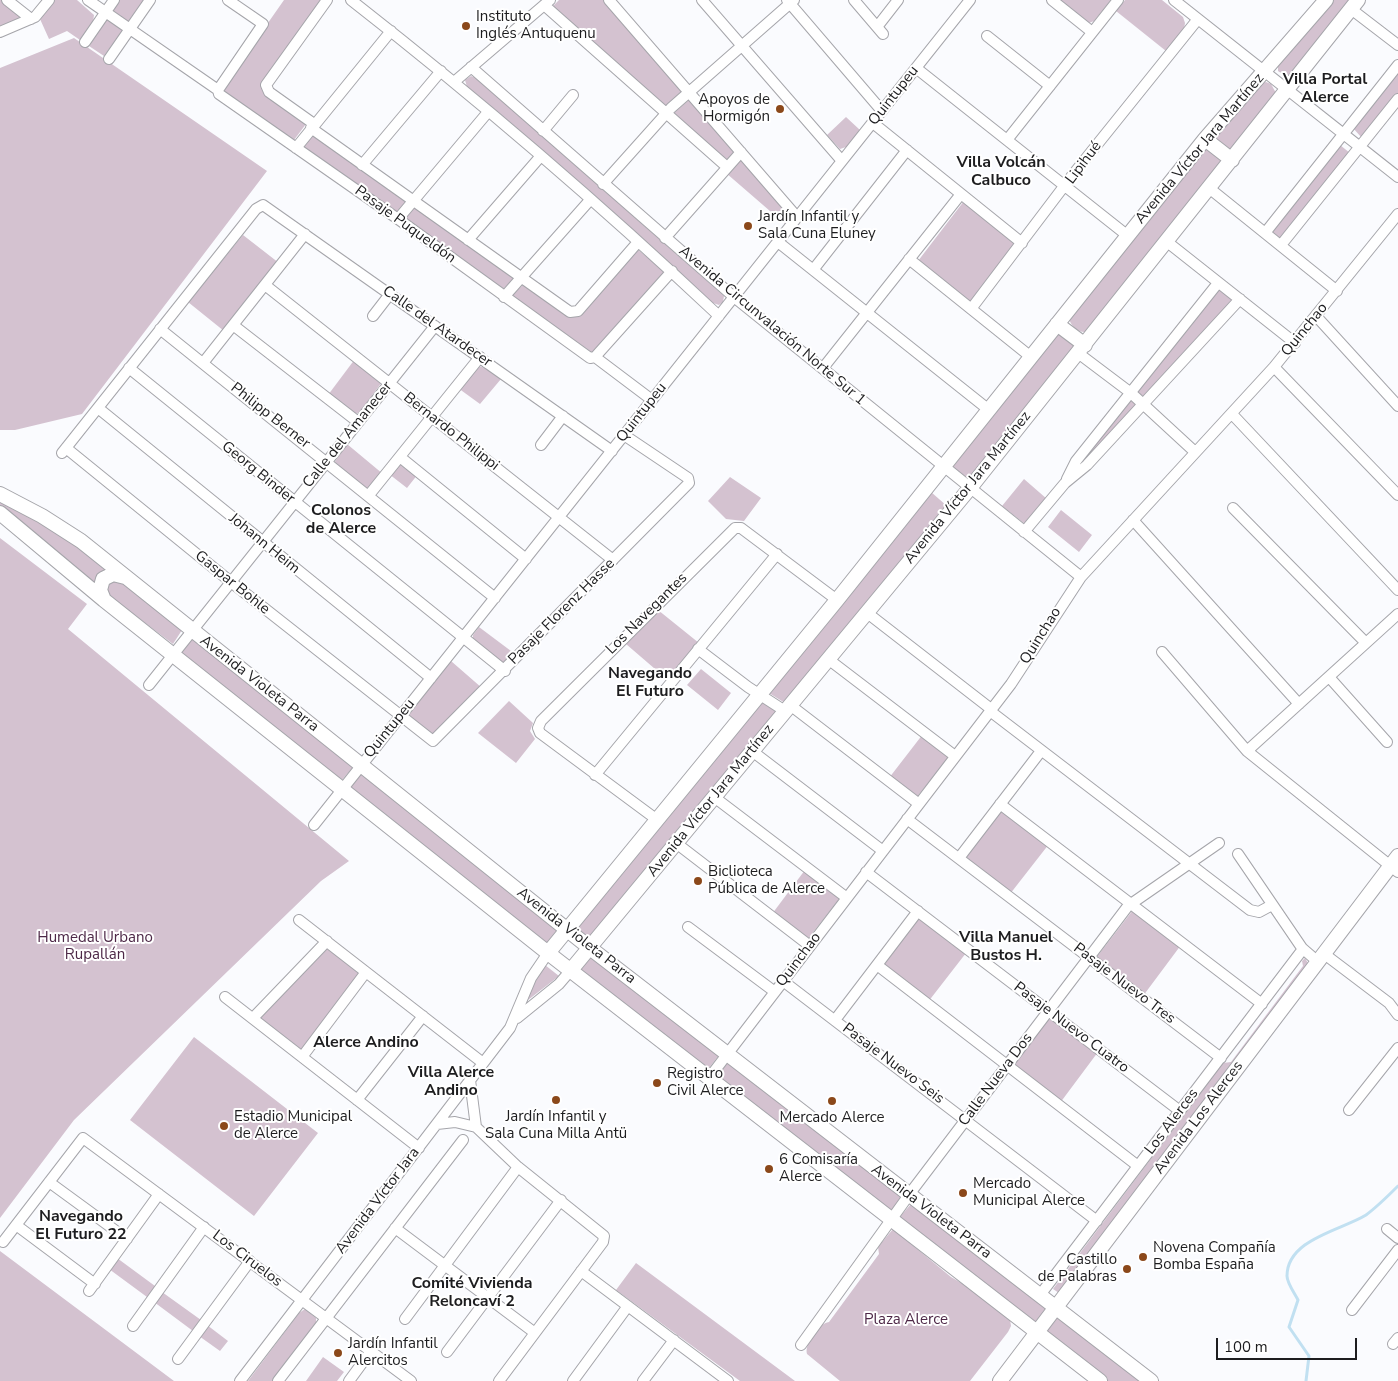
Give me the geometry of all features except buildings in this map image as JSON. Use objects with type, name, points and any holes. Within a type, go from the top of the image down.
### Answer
[{"type":"main road","name":"Avenida Víctor Jara Martínez","points":[[548,953],[837,600],[1205,139],[1326,0]]},
{"type":"main road","name":"Avenida Víctor Jara Martínez","points":[[571,970],[970,488],[1355,5]]},
{"type":"main road","points":[[1205,139],[1232,160]]},
{"type":"main road","points":[[1057,324],[1081,349]]},
{"type":"main road","name":"Avenida Violeta Parra","points":[[0,494],[68,532],[590,948],[1151,1381]]},
{"type":"main road","name":"Avenida Violeta Parra","points":[[0,514],[104,600],[548,953],[1100,1381]]},
{"type":"main road","points":[[104,600],[100,590],[103,579],[113,574],[125,577]]},
{"type":"main road","name":"Avenida Los Alerces","points":[[1000,1381],[1320,957],[1395,865]]},
{"type":"street","points":[[7,0],[31,19]]},
{"type":"street","points":[[0,32],[31,19],[49,0]]},
{"type":"street","name":"Pasaje Puqueldón","points":[[88,0],[105,14],[130,29],[218,90],[219,94],[398,219],[590,358],[595,357],[652,400]]},
{"type":"street","points":[[85,42],[114,0]]},
{"type":"street","points":[[109,59],[150,0]]},
{"type":"street","points":[[218,90],[263,24],[228,0]]},
{"type":"street","name":"Pasaje Puqueldón","points":[[327,0],[267,82],[266,88],[362,165],[570,312],[574,313],[638,242]]},
{"type":"street","name":"Avenida Circunvalación Norte Sur 1","points":[[351,0],[454,82],[672,271],[719,316]]},
{"type":"street","points":[[609,0],[798,217]]},
{"type":"street","points":[[702,0],[842,161]]},
{"type":"street","points":[[854,0],[880,30],[898,0]]},
{"type":"street","name":"Quintupeu","points":[[314,825],[970,0]]},
{"type":"street","points":[[1052,0],[1092,32]]},
{"type":"street","points":[[1007,140],[1118,0]]},
{"type":"street","points":[[1174,0],[1398,177]]},
{"type":"street","points":[[603,184],[666,113],[790,1],[882,111]]},
{"type":"street","points":[[454,82],[547,3],[727,167]]},
{"type":"street","points":[[1355,5],[1398,45]]},
{"type":"street","name":"Lipihué","points":[[971,309],[1198,19]]},
{"type":"street","points":[[296,148],[391,31]]},
{"type":"street","points":[[987,36],[1050,86]]},
{"type":"street","points":[[1265,233],[1398,65]]},
{"type":"street","name":"Avenida Circunvalación Norte Sur 1","points":[[471,67],[734,297],[1080,577]]},
{"type":"street","points":[[916,68],[1128,236]]},
{"type":"street","points":[[362,165],[440,71]]},
{"type":"street","points":[[543,131],[573,95]]},
{"type":"street","points":[[1281,246],[1398,99]]},
{"type":"street","points":[[398,219],[488,112]]},
{"type":"street","points":[[873,123],[1022,243]]},
{"type":"street","points":[[813,270],[907,150]]},
{"type":"street","points":[[665,238],[741,152]]},
{"type":"street","points":[[468,240],[540,156]]},
{"type":"street","points":[[1209,188],[1337,290]]},
{"type":"street","points":[[823,368],[961,194]]},
{"type":"street","points":[[504,297],[590,200]]},
{"type":"street","name":"Calle del Atardecer","points":[[160,329],[256,209],[265,206],[612,451]]},
{"type":"street","name":"Quinchao","points":[[709,1078],[990,710],[1080,577],[1274,367],[1398,214]]},
{"type":"street","points":[[203,363],[305,234]]},
{"type":"street","points":[[778,242],[989,410]]},
{"type":"street","points":[[1166,242],[1295,343]]},
{"type":"street","points":[[909,259],[1031,357]]},
{"type":"street","points":[[595,357],[672,271]]},
{"type":"street","points":[[1024,532],[1065,482],[1076,461],[1218,282]]},
{"type":"street","name":"Bernardo Philippi","points":[[265,285],[613,560]]},
{"type":"street","points":[[374,316],[390,294]]},
{"type":"street","points":[[1065,482],[1087,465],[1240,299]]},
{"type":"street","points":[[1316,316],[1398,406]]},
{"type":"street","points":[[233,325],[358,422]]},
{"type":"street","name":"Calle del Amanecer","points":[[149,685],[435,326]]},
{"type":"street","points":[[98,408],[160,329]]},
{"type":"street","name":"Philipp Berner","points":[[160,329],[327,461],[495,598]]},
{"type":"street","points":[[1081,349],[1196,452]]},
{"type":"street","points":[[369,495],[480,357]]},
{"type":"street","points":[[1274,367],[1398,495]]},
{"type":"street","name":"Georg Binder","points":[[129,368],[505,670]]},
{"type":"street","name":"Gaspar Bohle","points":[[98,408],[64,450],[432,741]]},
{"type":"street","name":"Johann Heim","points":[[98,408],[262,543],[431,678]]},
{"type":"street","points":[[1232,414],[1398,590]]},
{"type":"street","points":[[541,445],[563,416]]},
{"type":"street","name":"Pasaje Florenz Hasse","points":[[432,741],[505,670],[690,481],[624,435]]},
{"type":"street","points":[[400,457],[526,559]]},
{"type":"street","points":[[1233,508],[1366,643]]},
{"type":"street","points":[[1133,520],[1299,704]]},
{"type":"street","name":"Los Navegantes","points":[[656,819],[540,733],[538,728],[541,721],[732,530],[741,528],[837,600]]},
{"type":"street","points":[[595,775],[777,554]]},
{"type":"street","points":[[866,612],[1041,750],[1253,911],[1262,911],[1272,905]]},
{"type":"street","points":[[1247,750],[1398,614]]},
{"type":"street","points":[[698,649],[760,694],[788,708],[919,804]]},
{"type":"street","points":[[1162,652],[1247,750],[1395,865]]},
{"type":"street","points":[[828,659],[955,756]]},
{"type":"street","points":[[1329,677],[1387,742]]},
{"type":"street","points":[[959,858],[1041,750]]},
{"type":"street","points":[[752,751],[883,851]]},
{"type":"street","points":[[714,797],[846,898]]},
{"type":"street","points":[[1000,804],[1262,1004]]},
{"type":"street","name":"Pasaje Nuevo Tres","points":[[907,819],[1221,1058]]},
{"type":"street","points":[[676,843],[810,946]]},
{"type":"street","name":"Calle Nueva Dos","points":[[801,1345],[966,1120],[1130,904],[1219,843]]},
{"type":"street","points":[[1238,854],[1303,949],[1320,957],[1389,1003],[1398,1015]]},
{"type":"street","name":"Pasaje Nuevo Cuatro","points":[[866,872],[1180,1111]]},
{"type":"street","points":[[835,1020],[918,912]]},
{"type":"street","points":[[299,920],[483,1063]]},
{"type":"street","points":[[688,927],[775,992]]},
{"type":"street","points":[[253,1018],[327,941]]},
{"type":"street","name":"Los Alerces","points":[[1040,1295],[1303,949]]},
{"type":"street","name":"Avenida Víctor Jara","points":[[516,1017],[528,984],[548,953]]},
{"type":"street","points":[[877,965],[1138,1166]]},
{"type":"street","name":"Avenida Víctor Jara","points":[[240,1381],[419,1148],[516,1017],[571,970]]},
{"type":"street","points":[[302,1057],[366,972]]},
{"type":"street","name":"Pasaje Nuevo Seis","points":[[784,981],[1097,1221]]},
{"type":"street","points":[[225,996],[419,1148]]},
{"type":"street","points":[[358,1100],[423,1016]]},
{"type":"street","points":[[1349,1110],[1398,1048]]},
{"type":"street","points":[[470,1080],[476,1127]]},
{"type":"street","points":[[437,1124],[455,1122],[476,1127],[518,1167],[602,1233],[603,1242],[499,1381]]},
{"type":"street","name":"Los Ciruelos","points":[[49,1182],[82,1138],[411,1381]]},
{"type":"street","name":"Avenida Víctor Jara","points":[[278,1381],[463,1140]]},
{"type":"street","points":[[405,1319],[518,1167]]},
{"type":"street","points":[[3,1242],[49,1182],[127,1239]]},
{"type":"street","points":[[16,1225],[92,1288],[159,1194]]},
{"type":"street","points":[[447,1352],[561,1200]]},
{"type":"street","points":[[133,1326],[204,1227]]},
{"type":"street","points":[[395,1228],[535,1333]]},
{"type":"street","points":[[1387,1230],[1398,1238]]},
{"type":"street","points":[[1352,1310],[1398,1250]]},
{"type":"street","points":[[178,1359],[250,1261]]},
{"type":"street","points":[[582,1271],[674,1340],[716,1378],[728,1381]]},
{"type":"street","points":[[573,1381],[628,1306]]},
{"type":"street","points":[[643,1381],[674,1340]]},
{"type":"street","points":[[349,1381],[371,1351]]},
{"type":"green space","points":[[0,0],[3,0],[22,18],[0,30]]},
{"type":"green space","points":[[55,0],[77,0],[94,15],[93,22],[80,40],[67,31],[49,39],[40,19]]},
{"type":"green space","points":[[120,0],[144,0],[128,22],[113,11]]},
{"type":"green space","points":[[284,0],[324,0],[264,82],[306,124],[294,140],[221,90]]},
{"type":"green space","points":[[559,0],[606,0],[682,92],[665,107],[553,6]]},
{"type":"green space","points":[[1059,0],[1111,0],[1094,21],[1089,23]]},
{"type":"green space","points":[[1125,0],[1162,0],[1183,17],[1184,29],[1166,51],[1116,11]]},
{"type":"green space","points":[[1332,0],[1353,0],[1288,78],[1278,71],[1278,64]]},
{"type":"green space","points":[[107,19],[123,30],[104,56],[89,46]]},
{"type":"green space","points":[[74,38],[267,171],[82,414],[15,430],[0,430],[0,68]]},
{"type":"green space","points":[[1398,70],[1398,94],[1361,137],[1353,128]]},
{"type":"green space","points":[[471,76],[476,78],[724,296],[723,302],[719,305],[713,303],[467,87],[465,80]]},
{"type":"green space","points":[[1266,82],[1271,84],[1276,93],[1086,332],[1075,328],[1069,318],[1207,144]]},
{"type":"green space","points":[[690,99],[737,149],[727,163],[674,117],[674,113]]},
{"type":"green space","points":[[846,117],[860,130],[846,147],[840,149],[827,135]]},
{"type":"green space","points":[[313,134],[408,201],[397,214],[301,146]]},
{"type":"green space","points":[[1340,145],[1350,153],[1281,240],[1271,234],[1272,230]]},
{"type":"green space","points":[[740,158],[791,216],[785,224],[726,173]]},
{"type":"green space","points":[[964,201],[1015,243],[970,302],[918,261]]},
{"type":"green space","points":[[412,205],[515,277],[502,290],[403,221]]},
{"type":"green space","points":[[243,235],[279,263],[224,331],[188,302]]},
{"type":"green space","points":[[637,249],[663,270],[663,275],[594,354],[513,300],[512,295],[524,284],[568,314]]},
{"type":"green space","points":[[1220,288],[1235,300],[1144,397],[1137,392]]},
{"type":"green space","points":[[1059,332],[1076,345],[970,479],[967,479],[951,466]]},
{"type":"green space","points":[[355,359],[382,382],[360,412],[355,414],[328,395]]},
{"type":"green space","points":[[479,366],[501,379],[480,404],[458,388],[475,367]]},
{"type":"green space","points":[[1130,400],[1137,405],[1074,473],[1078,462]]},
{"type":"green space","points":[[347,444],[383,474],[368,489],[334,463]]},
{"type":"green space","points":[[404,463],[418,474],[407,488],[389,474],[398,464]]},
{"type":"green space","points":[[730,477],[761,498],[744,521],[726,519],[708,501]]},
{"type":"green space","points":[[1024,479],[1047,499],[1025,524],[1002,506]]},
{"type":"green space","points":[[931,492],[947,506],[785,703],[769,693]]},
{"type":"green space","points":[[0,498],[51,525],[108,570],[96,585],[0,505]]},
{"type":"green space","points":[[1061,510],[1092,535],[1079,552],[1048,527]]},
{"type":"green space","name":"Humedal Urbano Rupallán","points":[[0,538],[87,604],[68,629],[349,861],[321,881],[74,1120],[0,1218]]},
{"type":"green space","points":[[116,578],[182,630],[173,644],[104,592],[105,581]]},
{"type":"green space","points":[[658,610],[699,643],[669,681],[626,644]]},
{"type":"green space","points":[[479,627],[515,654],[502,664],[473,640],[473,635]]},
{"type":"green space","points":[[193,639],[353,767],[341,781],[180,653]]},
{"type":"green space","points":[[451,661],[482,688],[435,737],[406,718]]},
{"type":"green space","points":[[701,669],[731,693],[718,710],[687,685]]},
{"type":"green space","points":[[509,701],[533,723],[530,731],[535,739],[516,763],[478,733]]},
{"type":"green space","points":[[762,701],[777,711],[590,940],[575,928]]},
{"type":"green space","points":[[923,734],[949,757],[916,798],[889,778]]},
{"type":"green space","points":[[362,773],[557,927],[558,931],[548,943],[350,788]]},
{"type":"green space","points":[[1001,809],[1049,844],[1010,894],[965,857]]},
{"type":"green space","points":[[805,870],[840,898],[807,940],[772,914]]},
{"type":"green space","points":[[1133,910],[1181,945],[1143,996],[1096,958]]},
{"type":"green space","points":[[918,918],[966,953],[928,1002],[884,968],[883,962]]},
{"type":"green space","points":[[327,949],[360,973],[302,1050],[260,1018]]},
{"type":"green space","points":[[590,955],[719,1055],[709,1068],[579,970]]},
{"type":"green space","points":[[1305,958],[1308,963],[1059,1293],[1053,1289],[1223,1063],[1231,1062],[1303,966],[1302,961]]},
{"type":"green space","points":[[545,965],[559,976],[528,1000],[532,986]]},
{"type":"green space","points":[[1051,1019],[1098,1052],[1060,1103],[1015,1067],[1015,1063],[1048,1020]]},
{"type":"green space","name":"Estadio Municipal de Alerce","points":[[194,1037],[318,1133],[254,1216],[130,1120]]},
{"type":"green space","points":[[728,1062],[901,1195],[902,1198],[892,1211],[717,1077]]},
{"type":"green space","points":[[911,1204],[1047,1309],[1036,1324],[899,1218]]},
{"type":"green space","name":"Plaza Alerce","points":[[893,1229],[951,1277],[973,1290],[1010,1319],[1011,1326],[1008,1332],[970,1381],[840,1381],[807,1354],[808,1345],[813,1335],[821,1326],[829,1322],[879,1254],[878,1247]]},
{"type":"green space","points":[[0,1251],[174,1381],[0,1381]]},
{"type":"green space","points":[[117,1258],[155,1286],[147,1297],[109,1269]]},
{"type":"green space","points":[[636,1263],[795,1381],[740,1381],[616,1290]]},
{"type":"green space","points":[[162,1292],[201,1320],[193,1331],[154,1302]]},
{"type":"green space","points":[[305,1309],[316,1318],[316,1323],[273,1381],[248,1381],[299,1313]]},
{"type":"green space","points":[[1057,1315],[1142,1381],[1107,1381],[1044,1332]]},
{"type":"green space","points":[[207,1325],[228,1341],[220,1351],[199,1336]]},
{"type":"green space","points":[[323,1357],[344,1372],[337,1381],[306,1381]]},
{"type":"waterway","points":[[1306,1381],[1309,1356],[1289,1327],[1298,1300],[1287,1279],[1289,1263],[1306,1244],[1317,1237],[1366,1215],[1398,1186]]},
{"type":"place","name":"Instituto Inglés Antuquenu","points":[[466,26]]},
{"type":"place","name":"Apoyos de Hormigón","points":[[780,109]]},
{"type":"place","name":"Jardín Infantil y Sala Cuna Eluney","points":[[748,226]]},
{"type":"place","name":"Biclioteca Pública de Alerce","points":[[698,881]]},
{"type":"place","name":"Registro Civil Alerce","points":[[657,1083]]},
{"type":"place","name":"Jardín Infantil y Sala Cuna Milla Antü","points":[[556,1100]]},
{"type":"place","name":"Mercado Alerce","points":[[832,1101]]},
{"type":"place","name":"Estadio Municipal de Alerce","points":[[224,1126]]},
{"type":"place","name":"6 Comisaría Alerce","points":[[769,1169]]},
{"type":"place","name":"Mercado Municipal Alerce","points":[[963,1193]]},
{"type":"place","name":"Novena Compañía Bomba España","points":[[1143,1257]]},
{"type":"place","name":"Castillo de Palabras","points":[[1127,1269]]},
{"type":"place","name":"Jardín Infantil Alercitos","points":[[338,1353]]},
{"type":"district","name":"Villa Portal Alerce","points":[[1325,89]]},
{"type":"district","name":"Villa Volcán Calbuco","points":[[1001,172]]},
{"type":"district","name":"Colonos de Alerce","points":[[341,520]]},
{"type":"district","name":"Navegando El Futuro","points":[[650,683]]},
{"type":"district","name":"Villa Manuel Bustos H.","points":[[1006,947]]},
{"type":"district","name":"Alerce Andino","points":[[366,1043]]},
{"type":"district","name":"Villa Alerce Andino","points":[[451,1082]]},
{"type":"district","name":"Navegando El Futuro 22","points":[[81,1226]]},
{"type":"district","name":"Comité Vivienda Reloncaví 2","points":[[472,1293]]}]
